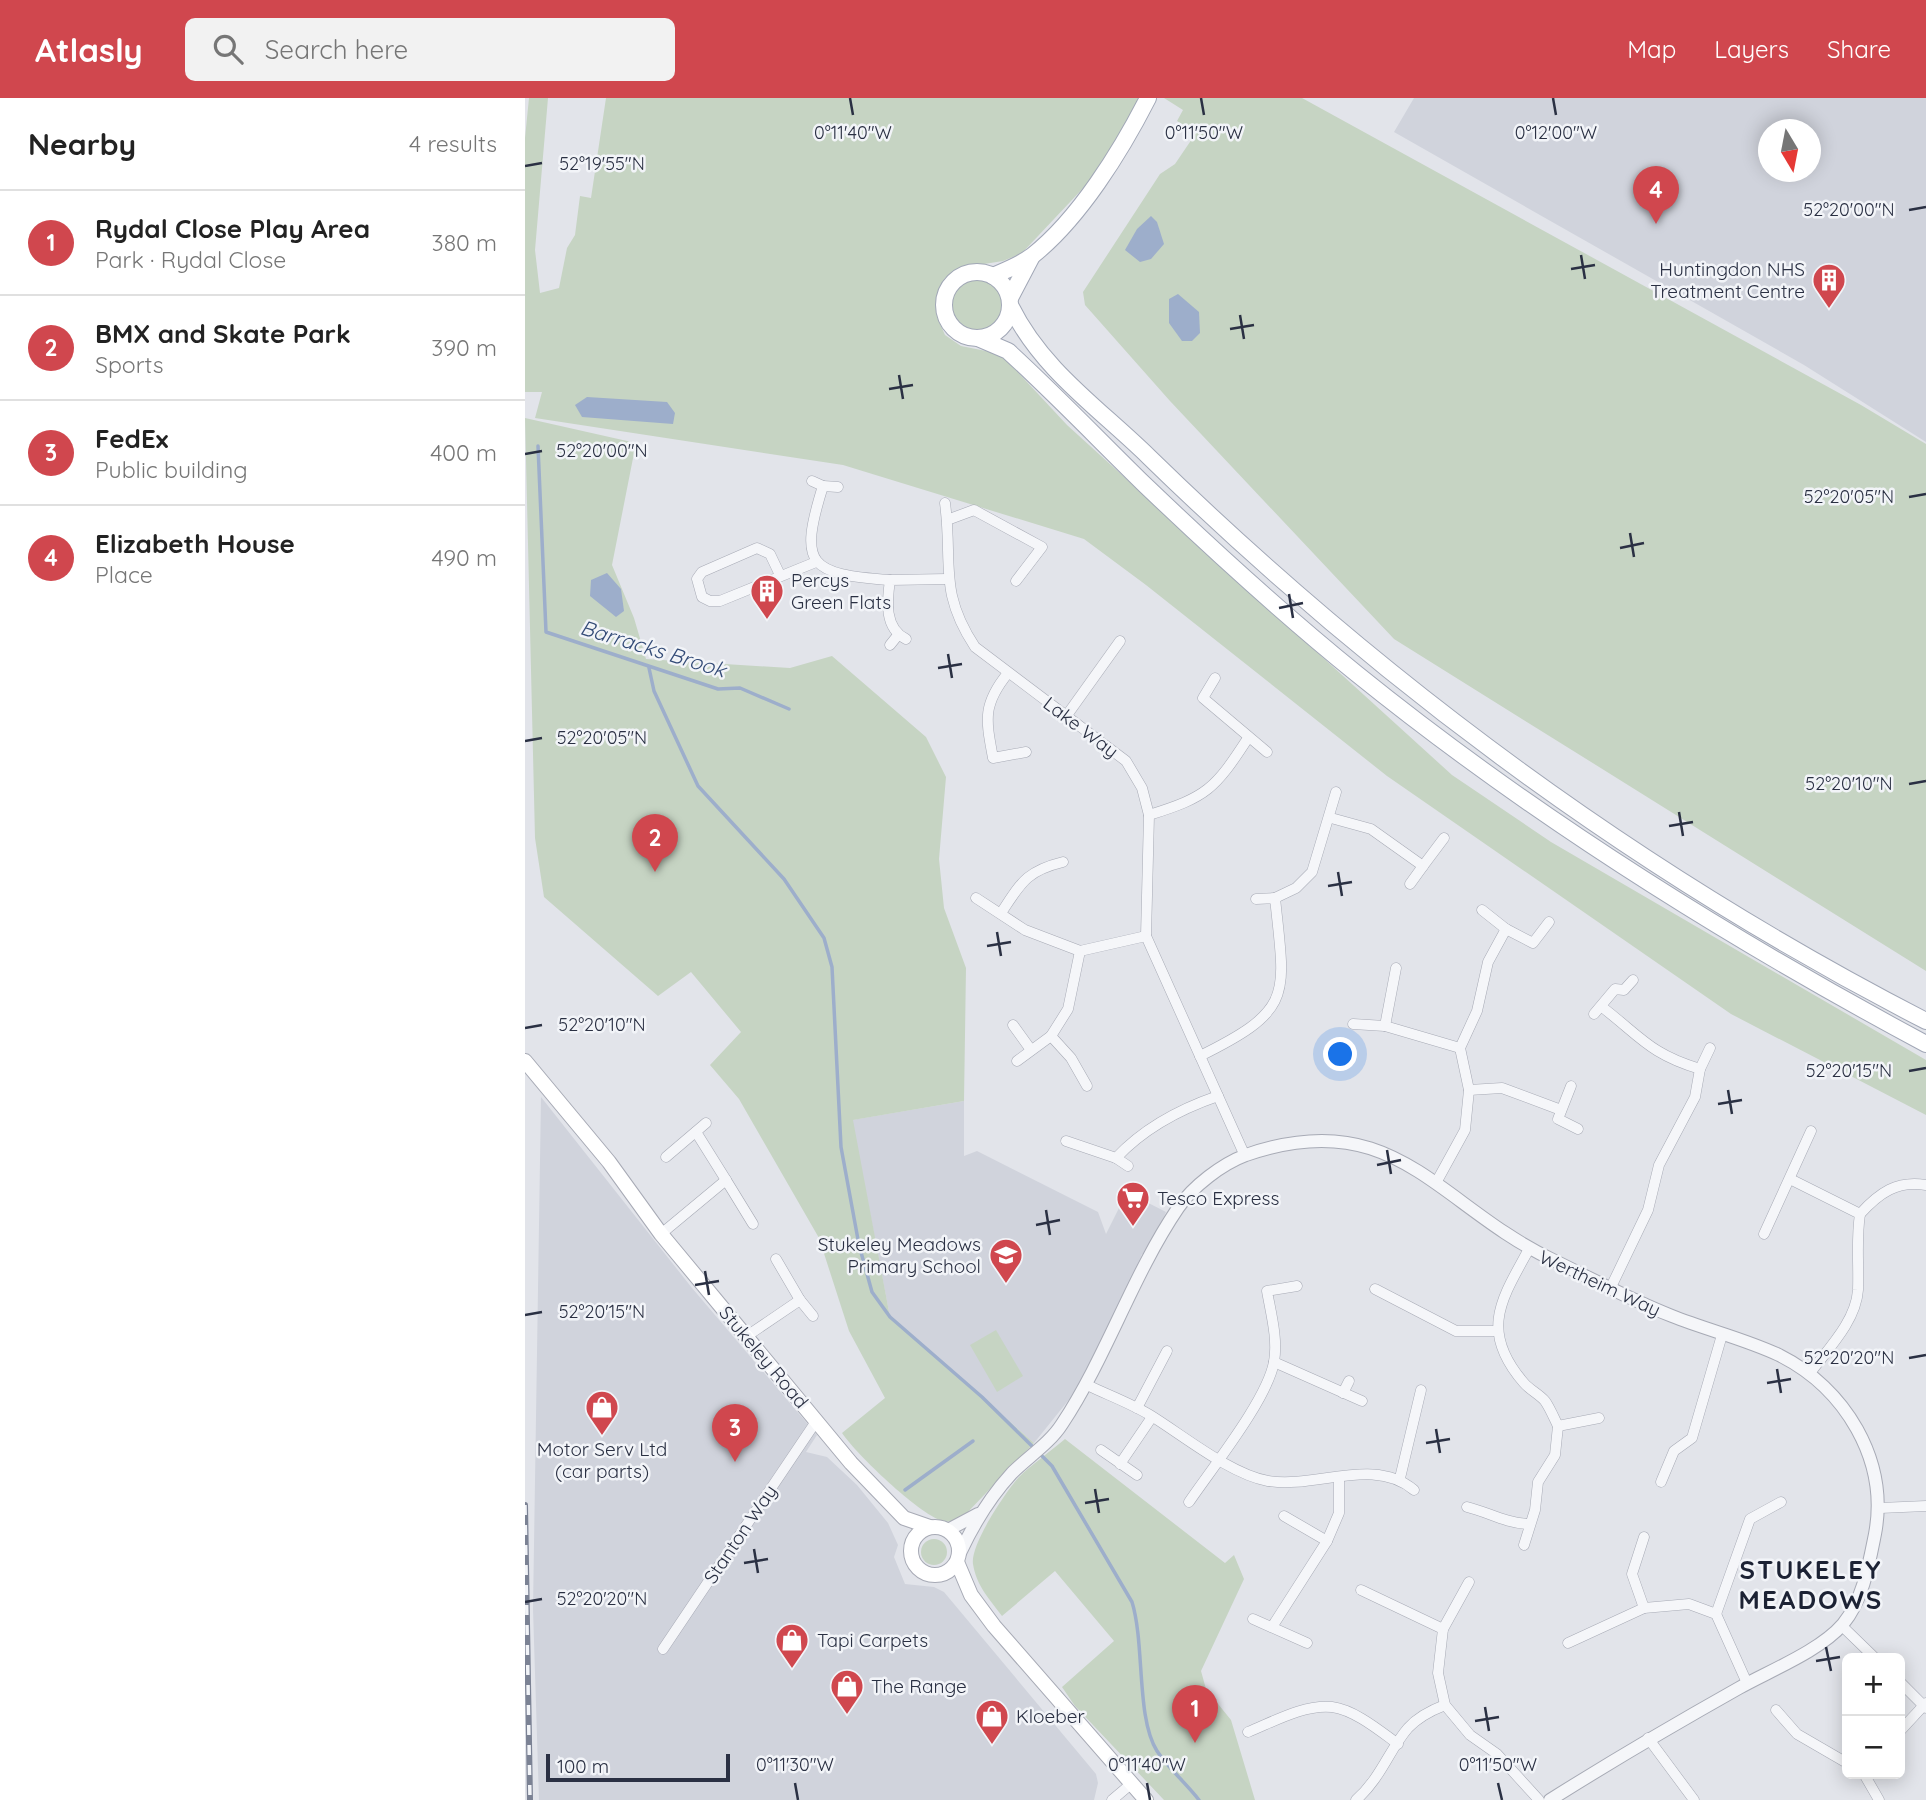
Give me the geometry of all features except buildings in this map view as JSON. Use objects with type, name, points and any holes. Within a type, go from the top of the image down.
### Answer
[{"type":"main road","points":[[1148,98],[1094,187],[1032,256],[1010,303],[1004,325],[998,332],[980,338],[969,338],[951,325],[944,304],[952,284],[961,277],[982,273],[993,276],[1000,282],[1010,303],[1038,353],[1239,543],[1359,647],[1475,738],[1643,856],[1843,978],[1926,1021]]},
{"type":"main road","points":[[993,276],[1032,256]]},
{"type":"main road","points":[[980,338],[1008,351],[1143,484],[1356,673],[1542,813],[1633,874],[1759,951],[1926,1044]]},
{"type":"main road","name":"Stukeley Road","points":[[525,1061],[609,1162],[661,1234],[851,1462],[904,1518],[930,1527]]},
{"type":"main road","name":"Stukeley Road","points":[[904,1518],[911,1546]]},
{"type":"main road","points":[[971,1595],[958,1558],[957,1540],[948,1530],[930,1527],[918,1534],[911,1546],[911,1555],[918,1569],[930,1575],[941,1575],[971,1595],[1146,1800]]},
{"type":"main road","points":[[941,1575],[958,1558]]},
{"type":"street","points":[[812,481],[823,486],[838,487]]},
{"type":"street","points":[[823,486],[810,542],[816,562],[828,572],[847,577],[890,580],[947,579]]},
{"type":"street","name":"Lake Way","points":[[945,503],[947,579],[961,626],[975,647],[1126,761],[1142,788],[1149,815],[1146,936],[1245,1156]]},
{"type":"street","points":[[947,520],[974,510],[1042,547],[1016,581]]},
{"type":"street","points":[[780,575],[770,554],[757,548],[702,572],[697,579],[702,597],[710,601],[720,601],[816,562]]},
{"type":"street","points":[[890,580],[886,603],[902,637],[890,645]]},
{"type":"street","points":[[1067,715],[1120,641]]},
{"type":"street","points":[[1008,673],[993,690],[988,705],[986,722],[993,758],[1027,752]]},
{"type":"street","points":[[1215,678],[1203,698],[1267,752]]},
{"type":"street","points":[[1149,815],[1187,803],[1219,781],[1248,738]]},
{"type":"street","points":[[1256,899],[1275,898],[1296,888],[1312,872],[1331,818],[1336,792]]},
{"type":"street","points":[[1331,818],[1371,829],[1423,866]]},
{"type":"street","points":[[1410,884],[1444,838]]},
{"type":"street","points":[[1001,913],[1024,877],[1040,868],[1063,862]]},
{"type":"street","points":[[976,898],[1025,930],[1080,951],[1146,936]]},
{"type":"street","points":[[1200,1056],[1247,1033],[1267,1016],[1279,992],[1282,969],[1275,898]]},
{"type":"street","points":[[1482,910],[1506,929],[1533,943],[1549,922]]},
{"type":"street","points":[[1437,1181],[1465,1130],[1468,1090],[1460,1048],[1477,1011],[1488,962],[1506,929]]},
{"type":"street","points":[[1017,1061],[1051,1036],[1068,1009],[1080,951]]},
{"type":"street","points":[[1385,1027],[1396,968]]},
{"type":"street","points":[[1594,1014],[1615,989],[1625,990],[1633,980]]},
{"type":"street","points":[[1602,1007],[1638,1039],[1668,1059],[1700,1069]]},
{"type":"street","points":[[1353,1024],[1385,1027],[1460,1048]]},
{"type":"street","points":[[1013,1025],[1031,1050]]},
{"type":"street","points":[[1051,1036],[1071,1058],[1087,1086]]},
{"type":"street","points":[[1611,1287],[1648,1210],[1659,1165],[1695,1097],[1700,1069],[1710,1048]]},
{"type":"street","points":[[1571,1086],[1558,1119],[1578,1129]]},
{"type":"street","points":[[1468,1090],[1502,1088],[1560,1110]]},
{"type":"street","points":[[1116,1158],[1132,1141],[1183,1108],[1218,1096]]},
{"type":"street","points":[[666,1157],[706,1123]]},
{"type":"street","points":[[1763,1234],[1811,1131]]},
{"type":"street","points":[[696,1132],[753,1224]]},
{"type":"street","name":"Wertheim Way","points":[[958,1558],[979,1513],[1031,1455],[1058,1431],[1087,1385],[1112,1331],[1180,1205],[1221,1167],[1245,1156],[1293,1143],[1337,1140],[1384,1152],[1437,1181],[1529,1249],[1669,1315],[1777,1354],[1810,1373],[1839,1401],[1862,1435],[1875,1475],[1880,1508],[1870,1559],[1857,1600],[1842,1626],[1809,1650],[1648,1738],[1550,1800]]},
{"type":"street","points":[[1066,1141],[1116,1158],[1128,1166]]},
{"type":"street","points":[[1790,1179],[1860,1214]]},
{"type":"street","points":[[661,1234],[726,1180]]},
{"type":"street","points":[[1810,1373],[1850,1318],[1858,1292],[1856,1237],[1860,1214],[1876,1196],[1902,1183],[1926,1185]]},
{"type":"street","points":[[1524,1545],[1528,1524],[1535,1510],[1538,1482],[1555,1455],[1558,1426],[1545,1401],[1525,1385],[1507,1360],[1497,1331],[1501,1301],[1529,1249]]},
{"type":"street","points":[[776,1259],[800,1300],[813,1316]]},
{"type":"street","points":[[1189,1502],[1250,1409],[1273,1362],[1274,1334],[1268,1291],[1297,1286]]},
{"type":"street","points":[[1375,1289],[1456,1331],[1497,1331]]},
{"type":"street","points":[[747,1336],[800,1300]]},
{"type":"street","points":[[1661,1482],[1674,1451],[1692,1438],[1722,1335]]},
{"type":"street","points":[[1137,1408],[1167,1351]]},
{"type":"street","points":[[1273,1362],[1362,1401]]},
{"type":"street","points":[[1343,1393],[1349,1381]]},
{"type":"street","points":[[1087,1385],[1137,1408],[1247,1474],[1269,1481],[1300,1482],[1371,1474],[1400,1478],[1414,1490]]},
{"type":"street","points":[[1400,1478],[1421,1390]]},
{"type":"street","points":[[1121,1464],[1152,1417]]},
{"type":"street","points":[[1558,1426],[1599,1418]]},
{"type":"street","name":"Stanton Way","points":[[663,1649],[817,1420]]},
{"type":"street","points":[[1101,1450],[1137,1475]]},
{"type":"street","points":[[1272,1627],[1327,1541],[1339,1513],[1339,1477]]},
{"type":"street","points":[[1748,1683],[1716,1614],[1750,1519],[1781,1502]]},
{"type":"street","points":[[1880,1508],[1926,1506]]},
{"type":"street","points":[[1467,1507],[1481,1510],[1496,1519],[1528,1524]]},
{"type":"street","name":"Wertheim Way","points":[[948,1530],[979,1513]]},
{"type":"street","points":[[1284,1516],[1327,1541]]},
{"type":"street","points":[[1644,1537],[1632,1574],[1644,1608]]},
{"type":"street","points":[[1469,1582],[1443,1629],[1438,1673],[1445,1704],[1471,1735],[1497,1754],[1539,1800]]},
{"type":"street","points":[[1361,1590],[1443,1629]]},
{"type":"street","points":[[1568,1643],[1644,1608],[1689,1604],[1716,1614]]},
{"type":"street","points":[[1253,1619],[1307,1643]]},
{"type":"street","points":[[1842,1626],[1870,1653]]},
{"type":"street","points":[[1905,1687],[1925,1705],[1905,1726]]},
{"type":"street","points":[[1356,1800],[1385,1766],[1408,1728],[1428,1712],[1445,1704]]},
{"type":"street","points":[[1248,1732],[1295,1713],[1332,1707],[1371,1724],[1398,1744]]},
{"type":"street","points":[[1776,1710],[1797,1734],[1842,1760]]},
{"type":"street","points":[[1648,1738],[1694,1800]]},
{"type":"street","points":[[1867,1779],[1879,1800]]},
{"type":"street","points":[[1112,1800],[1132,1784]]},
{"type":"shaded area","points":[[1414,98],[1926,98],[1926,442],[1804,365],[1394,132]]},
{"type":"shaded area","points":[[541,1097],[692,1288],[817,1435],[806,1452],[827,1457],[857,1485],[888,1523],[898,1545],[894,1557],[905,1584],[934,1587],[944,1592],[1096,1774],[1098,1783],[1094,1800],[539,1800],[533,1609]]},
{"type":"shaded area","name":"Stukeley Meadows Primary School","points":[[964,1101],[964,1156],[977,1151],[1098,1212],[1106,1234],[1127,1192],[1166,1212],[1146,1256],[1142,1254],[1088,1376],[1034,1443],[890,1317],[852,1120]]},
{"type":"green space","points":[[529,98],[548,98],[535,250],[540,293],[559,288],[567,248],[575,235],[580,196],[591,198],[606,98],[1143,98],[1087,184],[1022,253],[1003,261],[959,268],[945,278],[936,297],[937,317],[945,335],[961,346],[1001,354],[1067,425],[1452,775],[1551,842],[1926,1060],[1926,1115],[1731,1014],[1387,776],[1084,539],[843,465],[535,418],[542,392],[525,392],[525,138]]},
{"type":"green space","points":[[1164,98],[1302,98],[1861,405],[1926,444],[1926,971],[1394,639],[1170,401],[1085,305],[1083,292],[1160,174],[1175,164],[1196,133],[1177,121],[1183,110]]},
{"type":"green space","points":[[978,279],[997,287],[1005,306],[997,325],[978,333],[959,325],[951,306],[959,287]]},
{"type":"green space","points":[[525,418],[636,443],[612,565],[634,618],[646,659],[790,668],[832,656],[926,737],[946,777],[939,859],[944,908],[966,968],[964,1101],[853,1120],[890,1317],[1034,1443],[963,1517],[958,1519],[942,1521],[918,1507],[874,1469],[842,1433],[885,1398],[849,1331],[819,1238],[739,1099],[710,1065],[741,1032],[691,972],[658,996],[544,897],[535,838]]},
{"type":"green space","points":[[996,1330],[1023,1376],[997,1392],[970,1345]]},
{"type":"green space","points":[[1065,1439],[1225,1563],[1234,1555],[1244,1579],[1201,1671],[1206,1689],[1231,1720],[1255,1800],[1164,1800],[1075,1706],[1062,1687],[1114,1641],[1055,1571],[1002,1616],[980,1585],[973,1564],[974,1555],[989,1520],[1018,1478]]},
{"type":"green space","points":[[934,1539],[943,1543],[947,1552],[943,1561],[934,1565],[925,1561],[921,1552],[925,1543]]},
{"type":"water","points":[[1151,216],[1157,222],[1164,244],[1151,259],[1140,262],[1125,250],[1137,229]]},
{"type":"water","points":[[1178,294],[1199,312],[1200,333],[1192,341],[1182,341],[1169,323],[1169,299]]},
{"type":"water","points":[[587,397],[667,402],[675,413],[673,424],[582,417],[575,405]]},
{"type":"water","points":[[607,573],[621,589],[624,611],[616,617],[590,596],[591,580]]},
{"type":"waterway","name":"Barracks Brook","points":[[538,446],[546,632],[718,689],[740,688],[789,709]]},
{"type":"waterway","points":[[649,668],[654,691],[698,786],[784,879],[824,938],[832,967],[841,1147],[859,1245],[872,1292],[890,1317],[982,1397],[1035,1449]]},
{"type":"waterway","points":[[905,1490],[973,1441]]},
{"type":"waterway","points":[[1040,1454],[1052,1466],[1132,1602],[1150,1737],[1161,1757],[1199,1800]]},
{"type":"railway","points":[[525,1505],[530,1800]]},
{"type":"place","name":"Elizabeth House","points":[[1656,224]]},
{"type":"place","name":"Huntingdon NHS Treatment Centre","points":[[1829,310]]},
{"type":"place","name":"Percys Green Flats","points":[[767,621]]},
{"type":"place","name":"BMX and Skate Park","points":[[655,872]]},
{"type":"place","name":"Tesco Express","points":[[1133,1228]]},
{"type":"place","name":"Stukeley Meadows Primary School","points":[[1006,1285]]},
{"type":"place","name":"Motor Serv Ltd (car parts)","points":[[602,1437]]},
{"type":"place","name":"FedEx","points":[[735,1462]]},
{"type":"place","name":"Tapi Carpets","points":[[792,1670]]},
{"type":"place","name":"The Range","points":[[847,1716]]},
{"type":"place","name":"Rydal Close Play Area","points":[[1195,1743]]},
{"type":"place","name":"Kloeber","points":[[992,1746]]},
{"type":"district","name":"STUKELEY MEADOWS","points":[[1811,1585]]}]
